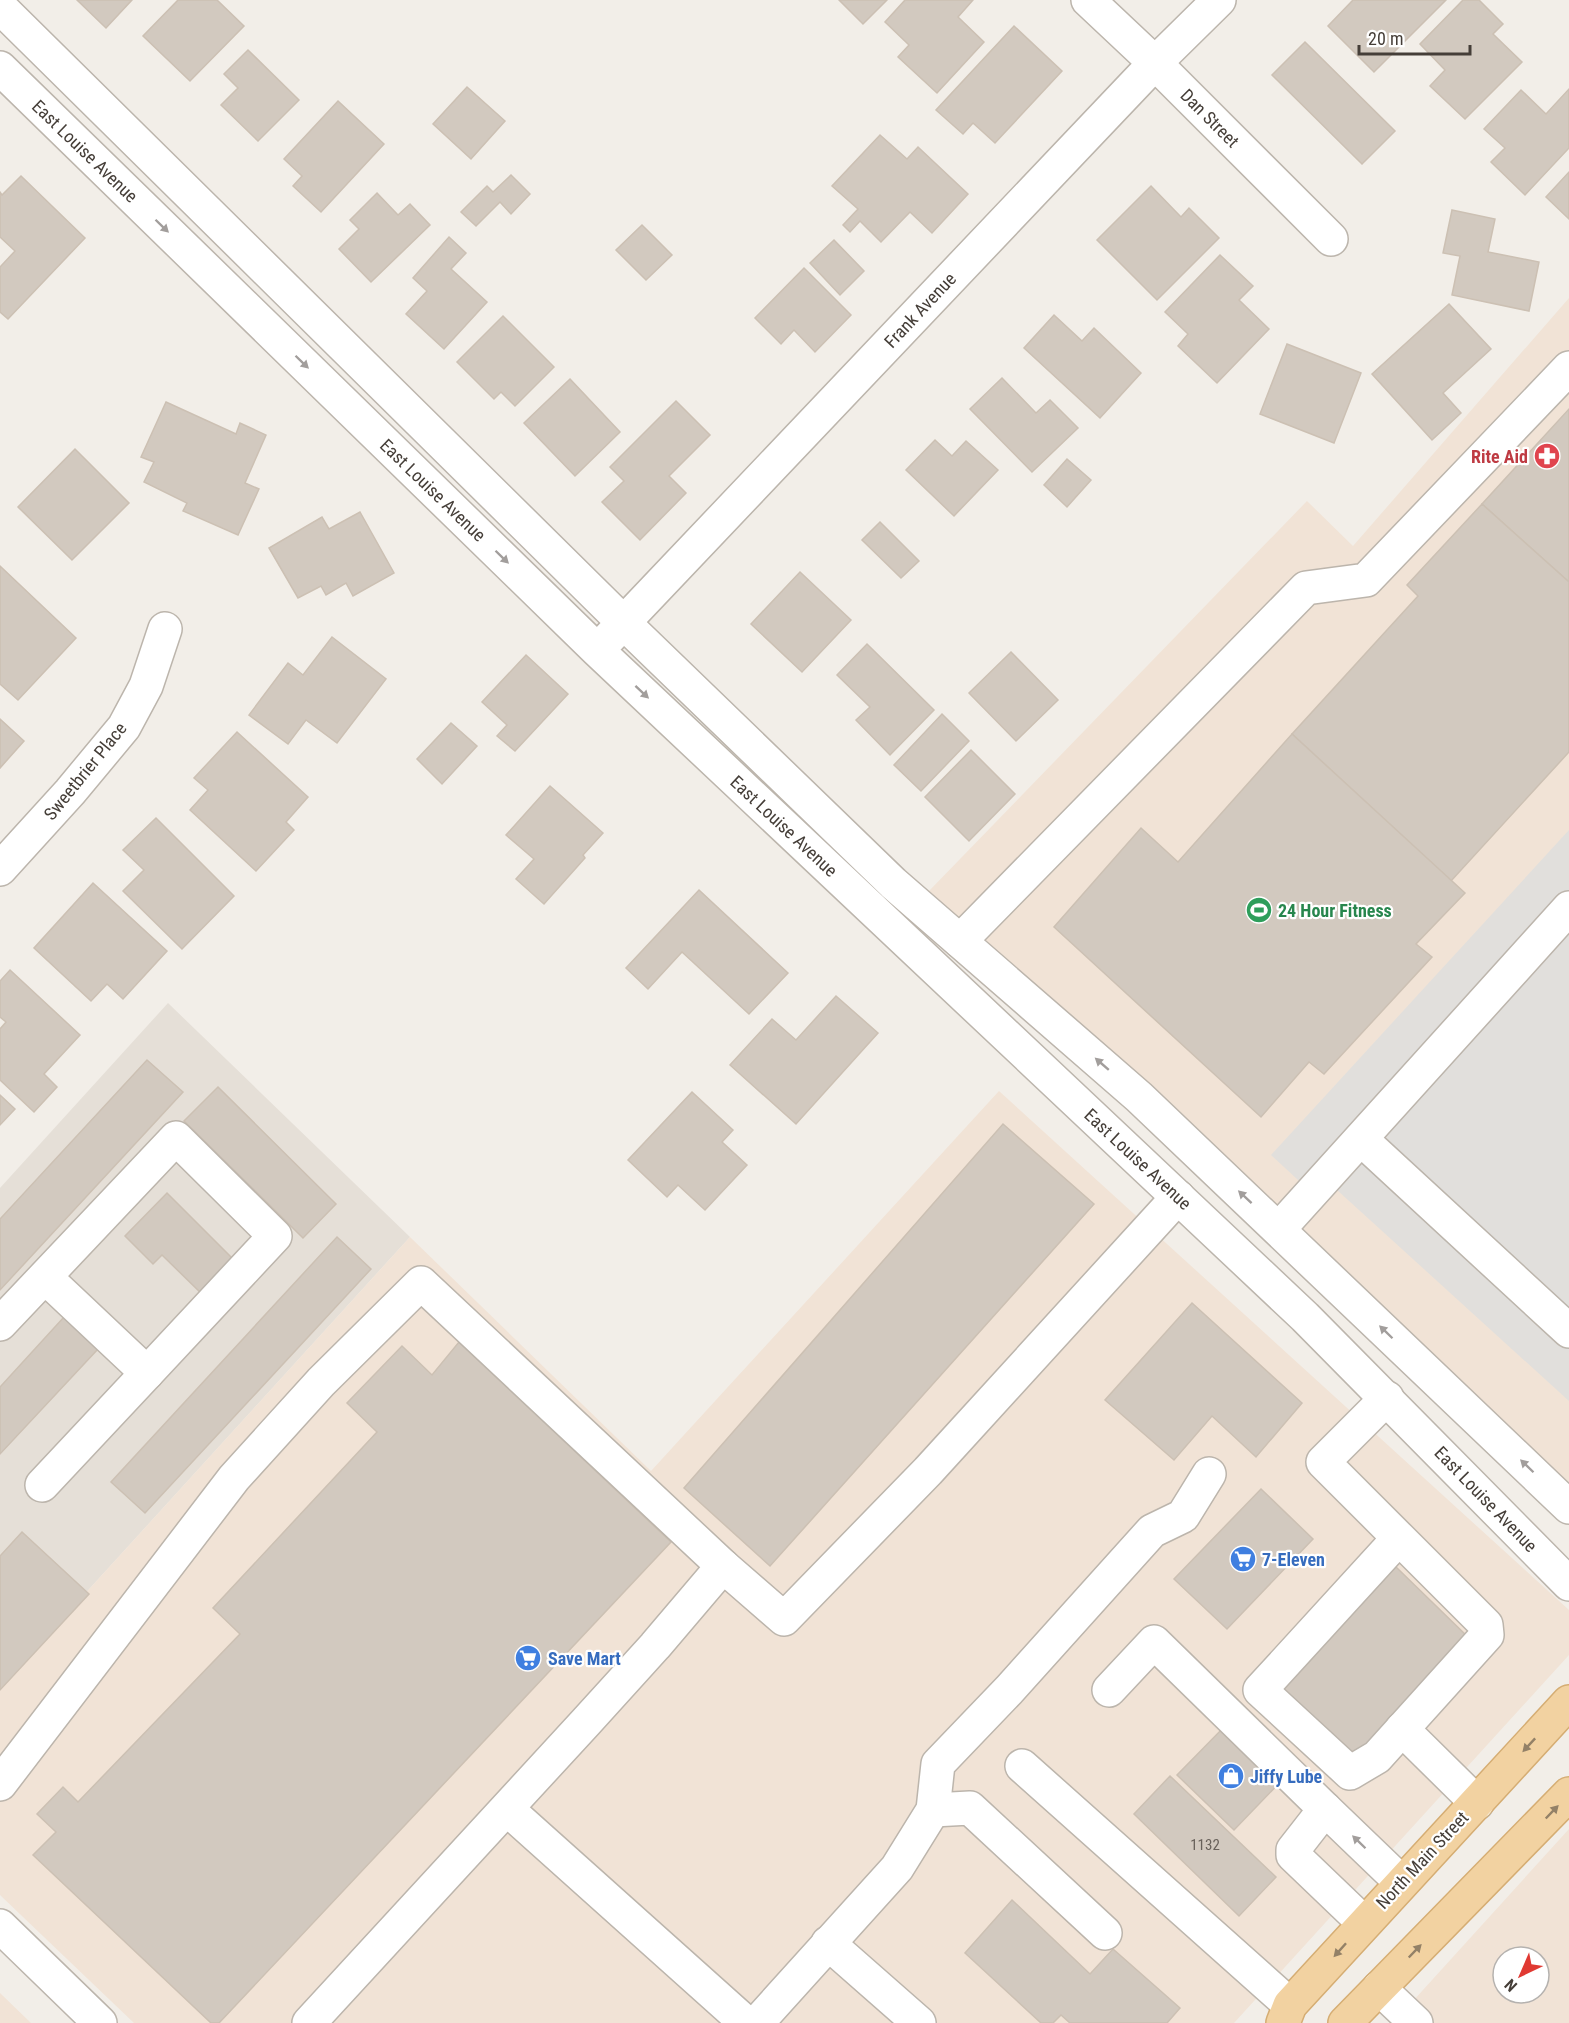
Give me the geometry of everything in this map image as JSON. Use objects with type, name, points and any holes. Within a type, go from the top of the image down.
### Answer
[{"type":"main road","name":"North Main Street","points":[[1286,2014],[1401,1882],[1569,1702]]},
{"type":"main road","points":[[1345,2023],[1569,1794]]},
{"type":"street","name":"Dan Street","points":[[1088,0],[1155,63],[1331,239]]},
{"type":"street","name":"Frank Avenue","points":[[597,650],[1155,63],[1219,0]]},
{"type":"street","name":"East Louise Avenue","points":[[0,7],[624,623],[893,883],[1139,1096],[1569,1507]]},
{"type":"street","name":"East Louise Avenue","points":[[0,68],[597,650],[1305,1317],[1569,1584]]},
{"type":"street","points":[[960,941],[1306,588],[1366,580],[1569,368]]},
{"type":"street","name":"Sweetbrier Place","points":[[0,869],[70,792],[124,727],[146,686],[165,629]]},
{"type":"street","points":[[1280,1229],[1361,1139],[1564,924]]},
{"type":"street","points":[[0,1324],[176,1138],[275,1236],[42,1485]]},
{"type":"street","points":[[1361,1139],[1569,1331]]},
{"type":"street","points":[[0,1784],[234,1478],[321,1382],[421,1283],[723,1566],[784,1619],[927,1471],[1178,1197]]},
{"type":"street","points":[[45,1277],[147,1373]]},
{"type":"street","points":[[1387,1398],[1323,1462],[1486,1625],[1487,1635],[1377,1757],[1350,1773],[1260,1690],[1399,1539]]},
{"type":"street","points":[[757,2023],[897,1868],[933,1810],[938,1764],[1009,1690],[1152,1531],[1183,1516],[1209,1474]]},
{"type":"street","points":[[309,2023],[656,1646],[723,1566]]},
{"type":"street","points":[[1109,1690],[1154,1642],[1401,1882]]},
{"type":"street","points":[[1402,1729],[1477,1803]]},
{"type":"street","points":[[1022,1766],[1286,2014]]},
{"type":"street","points":[[933,1810],[970,1808],[1105,1933]]},
{"type":"street","points":[[507,1809],[747,2023]]},
{"type":"street","points":[[1326,1809],[1293,1850],[1293,1855],[1364,1923]]},
{"type":"street","points":[[0,1926],[99,2023]]},
{"type":"street","points":[[828,1943],[920,2023]]},
{"type":"street","points":[[1379,1988],[1416,2023]]},
{"type":"shaded area","points":[[1569,298],[1569,1487],[928,892],[1307,501],[1353,546]]},
{"type":"shaded area","points":[[1569,830],[1569,1401],[1337,1190],[1324,1204],[1271,1155]]},
{"type":"shaded area","points":[[168,1003],[410,1237],[0,1687],[0,1188]]},
{"type":"shaded area","points":[[999,1091],[1569,1610],[1569,1655],[1234,2023],[134,2023],[0,1895],[0,1687],[410,1237],[651,1471]]},
{"type":"shaded area","points":[[1569,1829],[1569,2023],[1393,2023]]},
{"type":"shaded area","points":[[0,1993],[31,2023],[0,2023]]},
{"type":"building","points":[[77,0],[132,0],[106,28]]},
{"type":"building","points":[[178,0],[217,0],[244,26],[190,81],[143,36]]},
{"type":"building","points":[[839,0],[887,0],[863,24]]},
{"type":"building","points":[[905,0],[973,0],[958,17],[984,42],[937,93],[898,57],[909,45],[885,22]]},
{"type":"building","points":[[1353,0],[1446,0],[1374,72],[1328,26]]},
{"type":"building","points":[[1463,0],[1479,0],[1503,24],[1493,34],[1522,62],[1465,119],[1430,86],[1445,70],[1420,44]]},
{"type":"building","points":[[1014,26],[1062,71],[995,143],[973,123],[963,134],[936,110]]},
{"type":"building","points":[[1305,42],[1395,131],[1362,164],[1272,75]]},
{"type":"building","points":[[248,50],[299,100],[258,141],[221,105],[238,88],[224,74]]},
{"type":"building","points":[[467,87],[505,121],[471,159],[433,124]]},
{"type":"building","points":[[1569,89],[1569,148],[1525,195],[1491,162],[1505,148],[1484,129],[1521,90],[1546,114]]},
{"type":"building","points":[[338,101],[384,144],[321,212],[293,186],[302,176],[284,159]]},
{"type":"building","points":[[880,135],[907,159],[918,147],[968,194],[932,233],[910,212],[881,242],[860,221],[850,232],[843,225],[858,209],[832,186]]},
{"type":"building","points":[[1569,172],[1569,219],[1546,197]]},
{"type":"building","points":[[511,175],[530,194],[511,214],[500,202],[476,226],[461,212],[487,186],[493,192]]},
{"type":"building","points":[[21,176],[85,238],[8,319],[0,312],[0,267],[15,251],[0,237],[0,192],[2,195]]},
{"type":"building","points":[[1151,186],[1181,217],[1189,208],[1219,238],[1157,300],[1097,240]]},
{"type":"building","points":[[377,193],[398,215],[410,204],[430,225],[371,282],[339,249],[359,229],[350,220]]},
{"type":"building","points":[[1452,210],[1495,219],[1488,252],[1539,262],[1529,311],[1452,295],[1460,256],[1443,253]]},
{"type":"building","points":[[642,225],[672,255],[646,280],[616,250]]},
{"type":"building","points":[[449,237],[466,253],[451,269],[487,302],[444,349],[406,314],[427,291],[413,278]]},
{"type":"building","points":[[834,240],[864,271],[840,295],[810,263]]},
{"type":"building","points":[[1220,255],[1253,286],[1239,300],[1269,329],[1217,383],[1178,346],[1188,334],[1165,312]]},
{"type":"building","points":[[804,268],[851,315],[815,352],[794,330],[781,344],[755,318]]},
{"type":"building","points":[[1449,304],[1491,349],[1443,393],[1461,413],[1432,440],[1372,374]]},
{"type":"building","points":[[1054,315],[1082,341],[1094,328],[1141,373],[1100,418],[1024,348]]},
{"type":"building","points":[[503,316],[554,367],[515,406],[501,392],[494,399],[457,362]]},
{"type":"building","points":[[1287,344],[1361,373],[1334,443],[1260,414]]},
{"type":"building","points":[[1002,378],[1036,413],[1050,400],[1078,428],[1032,472],[970,409]]},
{"type":"building","points":[[570,379],[620,432],[575,476],[524,423]]},
{"type":"building","points":[[676,401],[710,435],[669,476],[686,493],[640,540],[602,502],[624,481],[610,467]]},
{"type":"building","points":[[166,402],[236,434],[240,423],[266,435],[245,483],[259,489],[238,535],[183,511],[187,503],[144,482],[154,462],[141,457]]},
{"type":"building","name":"Rite Aid","points":[[1569,409],[1569,582],[1482,504]]},
{"type":"building","points":[[935,440],[952,456],[966,441],[998,470],[954,516],[906,470]]},
{"type":"building","points":[[75,449],[129,503],[72,560],[18,507]]},
{"type":"building","points":[[1067,459],[1091,480],[1067,507],[1044,485]]},
{"type":"building","points":[[1482,504],[1569,582],[1569,752],[1451,881],[1292,734],[1418,596],[1407,585]]},
{"type":"building","points":[[360,512],[394,573],[353,596],[346,583],[326,595],[321,586],[298,598],[269,548],[322,517],[329,529]]},
{"type":"building","points":[[880,522],[919,561],[901,578],[862,540]]},
{"type":"building","points":[[0,566],[76,638],[18,700],[0,684]]},
{"type":"building","points":[[800,572],[851,620],[802,672],[751,624]]},
{"type":"building","points":[[332,637],[386,679],[337,743],[306,720],[288,744],[249,715],[288,663],[303,675]]},
{"type":"building","points":[[867,644],[934,710],[890,755],[856,720],[870,707],[837,675]]},
{"type":"building","points":[[1011,652],[1058,700],[1016,741],[969,693]]},
{"type":"building","points":[[526,655],[568,694],[515,751],[497,736],[507,725],[482,702]]},
{"type":"building","points":[[942,714],[969,741],[921,791],[894,765]]},
{"type":"building","points":[[0,719],[24,741],[0,768]]},
{"type":"building","points":[[451,723],[477,746],[442,784],[417,759]]},
{"type":"building","points":[[237,732],[308,797],[286,822],[294,830],[256,871],[190,810],[208,790],[194,778]]},
{"type":"building","name":"24 Hour Fitness","points":[[1292,734],[1465,893],[1416,944],[1432,957],[1324,1074],[1309,1062],[1261,1117],[1054,927],[1141,828],[1178,862]]},
{"type":"building","points":[[971,750],[1015,794],[969,841],[925,797]]},
{"type":"building","points":[[550,786],[603,833],[583,855],[585,858],[544,904],[516,879],[534,859],[506,835]]},
{"type":"building","points":[[156,818],[234,896],[182,949],[123,891],[144,870],[123,850]]},
{"type":"building","points":[[93,883],[167,951],[123,999],[107,984],[91,1001],[34,948]]},
{"type":"building","points":[[699,890],[788,973],[749,1014],[682,952],[648,989],[626,968]]},
{"type":"building","points":[[10,970],[80,1035],[44,1074],[57,1087],[34,1112],[0,1080],[0,1029],[6,1022],[0,1017],[0,981]]},
{"type":"building","points":[[836,996],[878,1033],[796,1124],[730,1065],[772,1019],[796,1040]]},
{"type":"building","points":[[147,1060],[183,1092],[0,1290],[0,1219]]},
{"type":"building","points":[[218,1087],[336,1204],[303,1238],[184,1121]]},
{"type":"building","points":[[692,1092],[733,1130],[722,1142],[747,1165],[705,1210],[678,1185],[667,1197],[628,1160]]},
{"type":"building","points":[[0,1095],[15,1109],[0,1125]]},
{"type":"building","points":[[1003,1124],[1094,1204],[770,1566],[684,1488]]},
{"type":"building","points":[[167,1193],[239,1265],[206,1298],[162,1255],[153,1264],[125,1236]]},
{"type":"building","points":[[337,1237],[371,1269],[145,1513],[111,1482]]},
{"type":"building","points":[[1192,1303],[1302,1403],[1256,1457],[1212,1416],[1174,1460],[1105,1400]]},
{"type":"building","points":[[64,1317],[98,1349],[0,1454],[0,1387]]},
{"type":"building","points":[[459,1342],[671,1542],[219,2023],[211,2023],[33,1855],[56,1832],[37,1814],[63,1787],[78,1802],[240,1634],[213,1608],[377,1432],[347,1403],[402,1346],[432,1375]]},
{"type":"building","name":"7-Eleven","points":[[1261,1489],[1313,1539],[1227,1629],[1174,1579]]},
{"type":"building","points":[[22,1532],[89,1594],[0,1690],[0,1556]]},
{"type":"building","name":"7-Eleven","points":[[1395,1566],[1470,1639],[1351,1763],[1275,1691]]},
{"type":"building","name":"Jiffy Lube","points":[[1227,1724],[1284,1778],[1234,1830],[1177,1775]]},
{"type":"building","points":[[1170,1776],[1276,1877],[1239,1916],[1134,1814]]},
{"type":"building","points":[[1012,1900],[1090,1974],[1113,1949],[1180,2008],[1167,2023],[1070,2023],[1061,2015],[1053,2023],[1041,2023],[965,1953]]},
{"type":"place","name":"Rite Aid","points":[[1547,456]]},
{"type":"place","name":"24 Hour Fitness","points":[[1259,910]]},
{"type":"place","name":"7-Eleven","points":[[1243,1559]]},
{"type":"place","name":"Save Mart","points":[[528,1658]]},
{"type":"place","name":"Jiffy Lube","points":[[1231,1776]]}]
